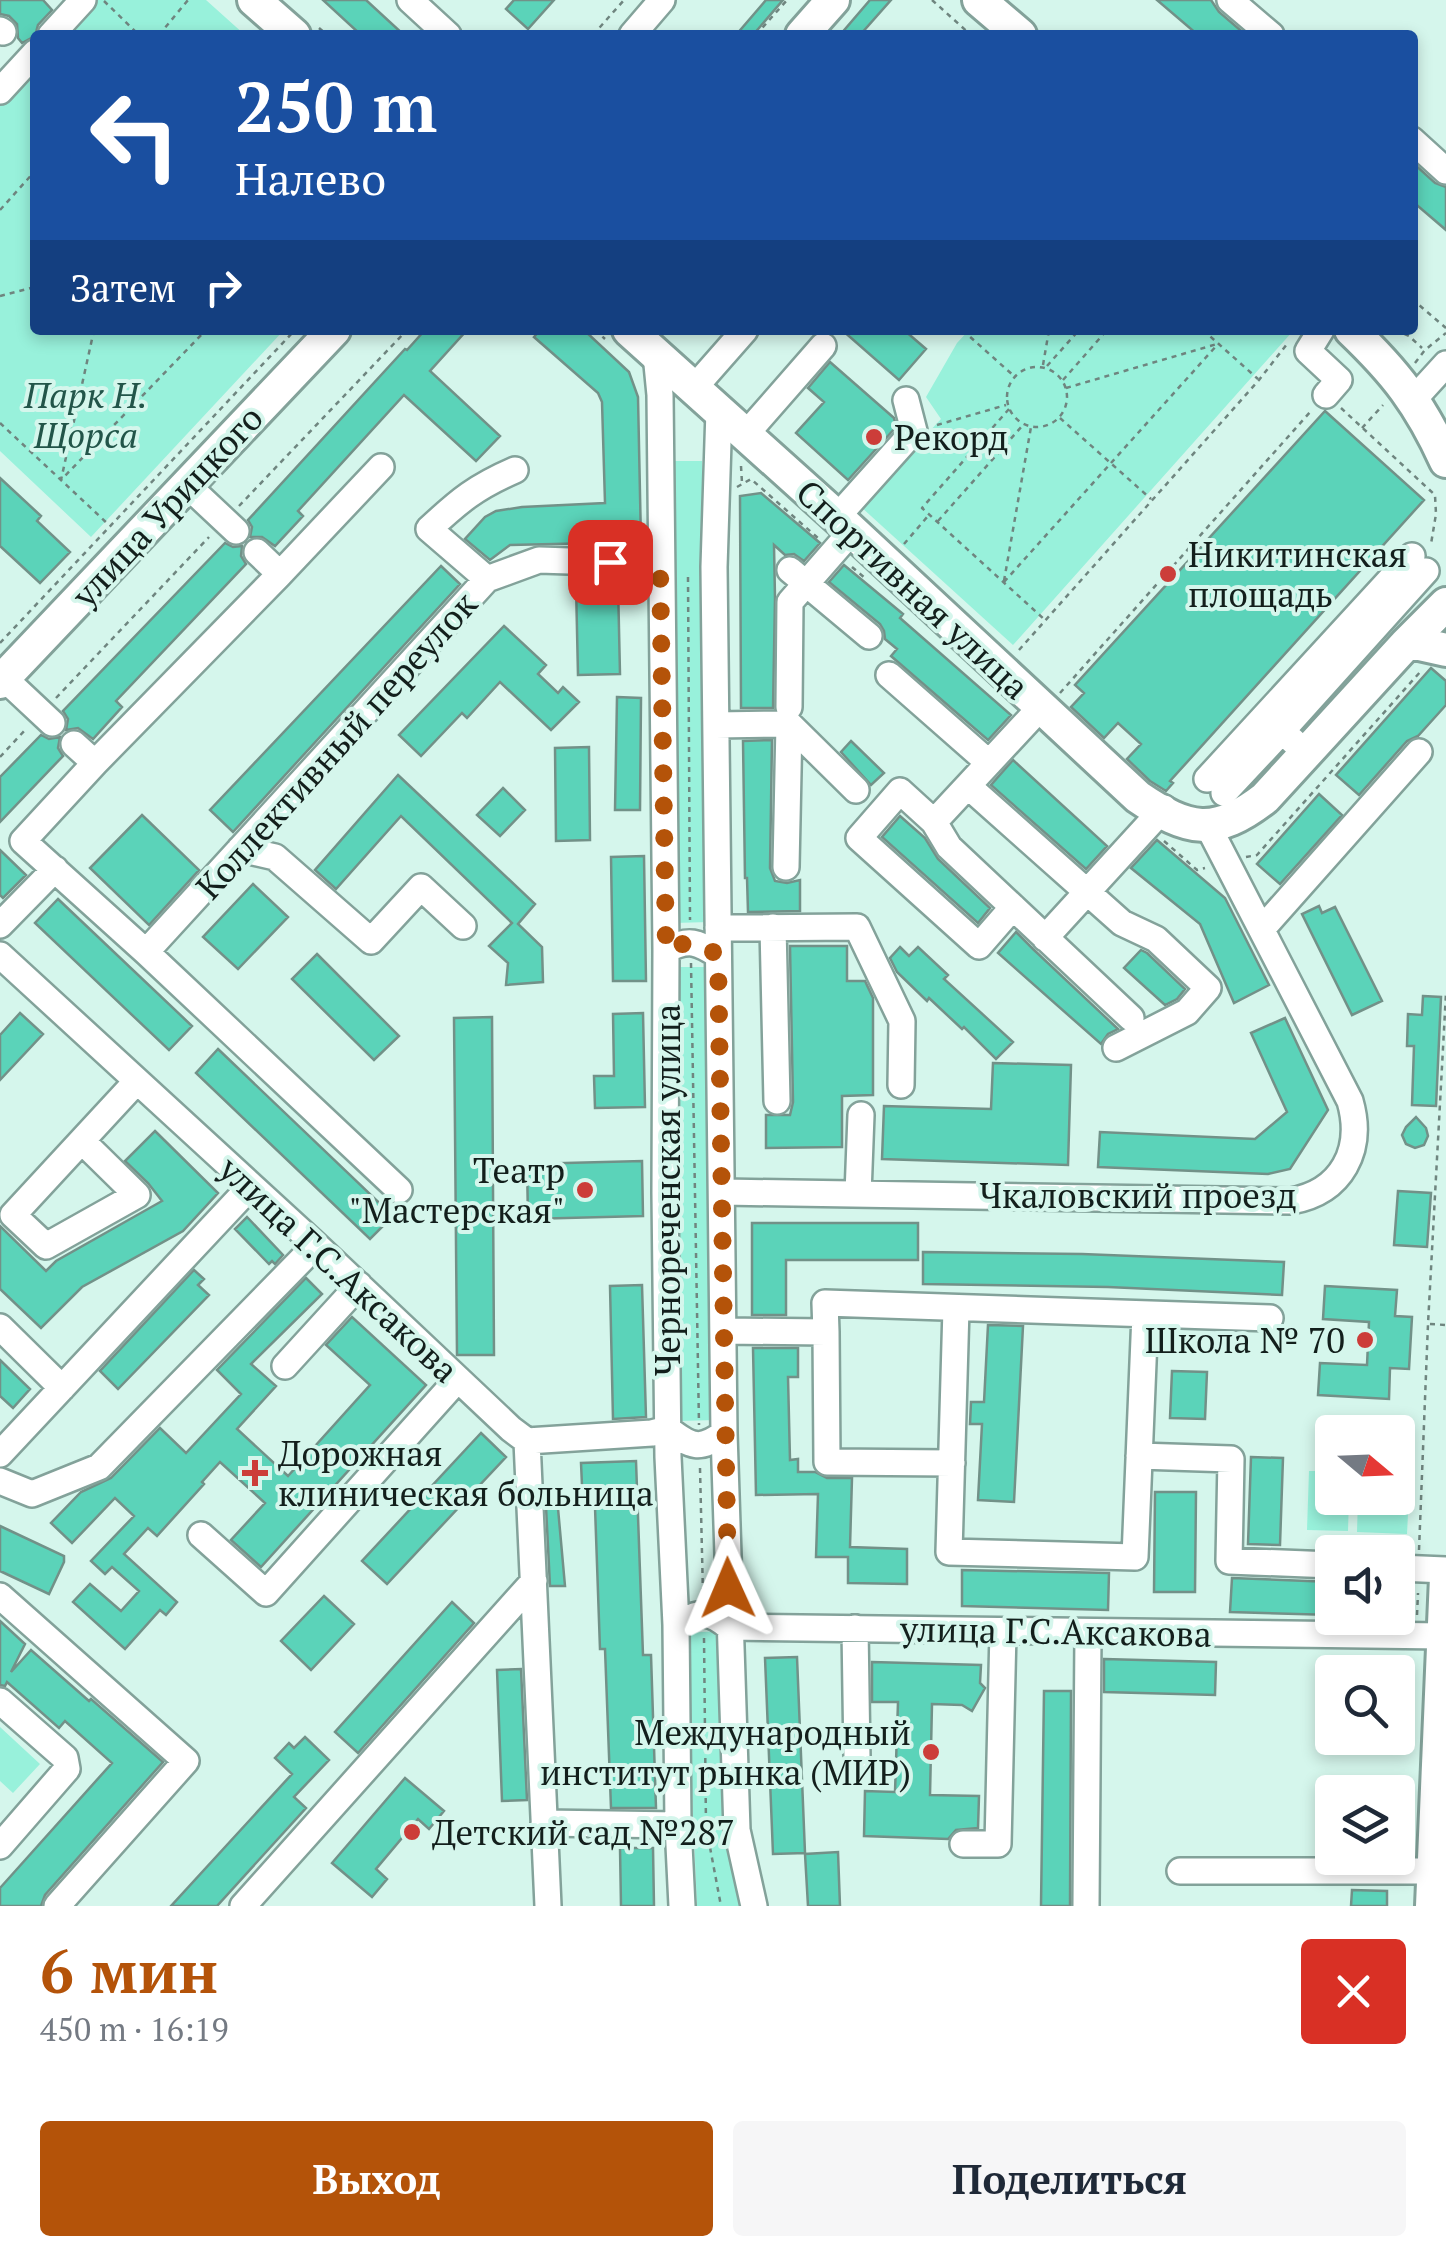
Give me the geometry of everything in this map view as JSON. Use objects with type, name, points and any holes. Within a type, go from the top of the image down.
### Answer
[{"type":"main road","points":[[806,30],[833,0]]},
{"type":"main road","points":[[979,0],[1014,30]]},
{"type":"main road","points":[[266,4],[289,30]]},
{"type":"main road","name":"улица Урицкого","points":[[2,680],[329,335]]},
{"type":"main road","name":"Спортивная улица","points":[[635,335],[706,399],[743,450],[1050,701],[1157,816],[1208,826]]},
{"type":"main road","points":[[1355,335],[1414,399],[1446,461]]},
{"type":"main road","points":[[1208,826],[1226,822],[1265,798],[1306,754],[1413,659],[1446,604]]},
{"type":"main road","points":[[1413,659],[1419,644],[1446,650]]},
{"type":"main road","points":[[1432,1906],[1446,1578]]},
{"type":"street","points":[[56,30],[84,0]]},
{"type":"street","points":[[410,0],[443,30]]},
{"type":"street","points":[[636,30],[662,0]]},
{"type":"street","points":[[1230,0],[1264,30]]},
{"type":"street","points":[[0,91],[30,58]]},
{"type":"street","points":[[1418,145],[1446,171]]},
{"type":"street","points":[[706,399],[742,335]]},
{"type":"street","points":[[1319,335],[1308,351],[1339,380],[1326,394]]},
{"type":"street","points":[[1380,335],[1391,371]]},
{"type":"street","points":[[743,450],[823,346]]},
{"type":"street","name":"Чернореченская улица","points":[[656,354],[660,395],[660,564],[678,946],[664,1193],[682,1906]]},
{"type":"street","points":[[1414,399],[1438,360]]},
{"type":"street","name":"Чернореченская улица","points":[[706,399],[714,567],[729,1627],[737,1830],[754,1906]]},
{"type":"street","points":[[786,867],[790,602],[799,577],[841,533],[914,431],[906,400]]},
{"type":"street","points":[[381,467],[23,841],[399,1190]]},
{"type":"street","points":[[487,579],[429,529],[462,498],[515,470]]},
{"type":"street","points":[[187,485],[230,526]]},
{"type":"street","points":[[258,552],[280,574]]},
{"type":"street","name":"Коллективный переулок","points":[[146,952],[487,579],[539,560],[660,564]]},
{"type":"street","points":[[1215,786],[1419,564]]},
{"type":"street","points":[[799,577],[869,636]]},
{"type":"street","points":[[889,676],[989,763]]},
{"type":"street","points":[[2,680],[47,718]]},
{"type":"street","points":[[934,822],[1050,701]]},
{"type":"street","points":[[716,725],[789,716]]},
{"type":"street","points":[[789,716],[856,790]]},
{"type":"street","points":[[1273,723],[1306,754]]},
{"type":"street","points":[[74,744],[95,763]]},
{"type":"street","points":[[1262,929],[1419,752]]},
{"type":"street","points":[[968,786],[1122,924],[1156,939],[1208,988],[1186,1012],[1116,1048]]},
{"type":"street","points":[[1013,907],[978,946],[859,838],[900,791],[934,822],[949,847],[1013,907],[1046,938],[1131,1018]]},
{"type":"street","points":[[1046,938],[1157,816]]},
{"type":"street","name":"Чкаловский проезд","points":[[722,1192],[1291,1202],[1321,1193],[1346,1164],[1354,1141],[1355,1118],[1350,1101],[1208,826]]},
{"type":"street","points":[[240,849],[275,857],[371,942],[421,887],[463,926]]},
{"type":"street","points":[[0,926],[55,870]]},
{"type":"street","points":[[718,928],[856,926],[902,1021],[900,1085]]},
{"type":"street","points":[[773,927],[777,1102]]},
{"type":"street","points":[[678,946],[706,947],[718,955]]},
{"type":"street","name":"улица Г.С.Аксакова","points":[[5,970],[136,1082],[527,1441]]},
{"type":"street","points":[[82,1141],[136,1196],[46,1246],[13,1214],[136,1082]]},
{"type":"street","points":[[858,1194],[860,1115]]},
{"type":"street","points":[[0,1454],[250,1187]]},
{"type":"street","points":[[0,1481],[32,1494],[99,1467],[316,1245]]},
{"type":"street","points":[[286,1366],[359,1285]]},
{"type":"street","points":[[952,1463],[827,1462],[825,1303],[1270,1318]]},
{"type":"street","points":[[956,1308],[949,1552],[1135,1557],[1145,1314]]},
{"type":"street","points":[[724,1331],[826,1332]]},
{"type":"street","points":[[3,1335],[62,1388]]},
{"type":"street","points":[[201,1535],[266,1593],[458,1379]]},
{"type":"street","points":[[548,1906],[527,1441],[668,1430],[684,1442],[699,1446],[724,1433]]},
{"type":"street","points":[[1139,1456],[1230,1460],[1229,1561],[1315,1564]]},
{"type":"street","points":[[1415,1569],[1446,1570]]},
{"type":"street","points":[[243,1906],[534,1580]]},
{"type":"street","points":[[0,1596],[186,1760],[56,1906]]},
{"type":"street","points":[[676,1625],[704,1613]]},
{"type":"street","name":"улица Г.С.Аксакова","points":[[704,1613],[729,1627],[1443,1636]]},
{"type":"street","points":[[856,1628],[857,1758]]},
{"type":"street","points":[[962,1844],[998,1844],[1003,1630]]},
{"type":"street","points":[[1086,1906],[1088,1632]]},
{"type":"street","points":[[0,1701],[66,1758],[67,1769],[0,1846]]},
{"type":"street","points":[[544,1824],[678,1825]]},
{"type":"street","points":[[1180,1871],[1434,1871]]},
{"type":"path","points":[[103,0],[134,30]]},
{"type":"path","points":[[163,30],[188,0]]},
{"type":"path","points":[[598,30],[624,0]]},
{"type":"path","points":[[760,30],[787,0]]},
{"type":"path","points":[[932,0],[965,30]]},
{"type":"path","points":[[0,210],[30,178]]},
{"type":"path","points":[[0,296],[30,287]]},
{"type":"path","points":[[1408,336],[1438,360],[1446,331],[1418,305]]},
{"type":"path","points":[[62,480],[93,335]]},
{"type":"path","points":[[62,480],[201,335]]},
{"type":"path","points":[[0,643],[290,335]]},
{"type":"path","points":[[0,757],[47,718],[230,526],[402,335]]},
{"type":"path","points":[[968,335],[1014,376]]},
{"type":"path","points":[[1044,367],[1049,335]]},
{"type":"path","points":[[1044,367],[1074,335]]},
{"type":"path","points":[[1062,380],[1102,335]]},
{"type":"path","points":[[1208,335],[1259,380]]},
{"type":"path","points":[[1014,655],[1259,380],[1288,342]]},
{"type":"path","points":[[1066,388],[1218,344]]},
{"type":"path","points":[[1004,582],[1218,344]]},
{"type":"path","points":[[1044,367],[1055,372],[1068,398],[1060,417],[1043,427],[1031,427],[1017,420],[1008,407],[1008,386],[1014,376],[1027,368],[1044,367]]},
{"type":"path","points":[[1050,701],[1326,394],[1435,495],[1436,514],[1419,564]]},
{"type":"path","points":[[914,431],[1008,407]]},
{"type":"path","points":[[1008,407],[922,508],[1045,620]]},
{"type":"path","points":[[1060,417],[1152,500]]},
{"type":"path","points":[[0,424],[110,526]]},
{"type":"path","points":[[937,522],[1024,424]]},
{"type":"path","points":[[1004,582],[1031,427]]},
{"type":"path","points":[[742,484],[743,450]]},
{"type":"path","points":[[732,490],[751,479],[841,533],[864,578]]},
{"type":"path","points":[[898,551],[929,515]]},
{"type":"path","points":[[688,577],[678,946],[699,1446],[706,1826],[721,1906]]},
{"type":"path","points":[[1157,816],[1197,870],[1257,855],[1413,659]]},
{"type":"path","points":[[1446,993],[1428,1324],[1446,1325]]},
{"type":"green space","points":[[86,0],[206,0],[239,30],[58,30]]},
{"type":"green space","name":"Парк Н. Щорса","points":[[30,59],[30,335],[279,335],[91,537],[0,451],[0,92]]},
{"type":"green space","name":"Никитинская площадь","points":[[964,335],[1289,335],[1013,645],[860,506],[941,419],[926,397]]},
{"type":"green space","points":[[665,461],[702,461],[710,922],[673,923]]},
{"type":"green space","points":[[677,967],[711,967],[715,1420],[680,1421]]},
{"type":"green space","points":[[1309,1471],[1315,1471],[1315,1515],[1348,1515],[1348,1531],[1307,1530]]},
{"type":"green space","points":[[1358,1515],[1408,1515],[1407,1534],[1357,1532]]},
{"type":"green space","points":[[720,1631],[742,1906],[697,1906],[685,1633]]},
{"type":"green space","points":[[0,1727],[40,1764],[13,1793],[0,1781]]},
{"type":"building","points":[[0,0],[43,0],[52,10],[37,30],[30,30],[30,39],[22,43],[17,24],[0,14]]},
{"type":"building","points":[[323,0],[366,0],[399,30],[356,30]]},
{"type":"building","points":[[514,0],[554,0],[528,29],[506,9]]},
{"type":"building","points":[[766,0],[783,0],[757,30],[740,30]]},
{"type":"building","points":[[870,0],[891,0],[864,30],[844,30]]},
{"type":"building","points":[[1157,0],[1211,0],[1240,30],[1192,30]]},
{"type":"building","points":[[1418,167],[1435,183],[1446,187],[1446,230],[1418,206]]},
{"type":"building","points":[[420,335],[462,335],[430,371],[500,436],[476,461],[404,395],[298,511],[303,516],[275,546],[262,537],[250,537],[252,527],[248,520]]},
{"type":"building","points":[[589,335],[629,372],[638,397],[641,542],[510,545],[490,560],[465,539],[496,511],[605,503],[602,402],[598,393],[534,337]]},
{"type":"building","points":[[848,335],[910,335],[926,349],[899,380]]},
{"type":"building","points":[[830,362],[894,418],[896,427],[848,480],[796,433],[824,402],[808,388]]},
{"type":"building","points":[[1325,411],[1424,500],[1170,781],[1173,783],[1166,791],[1127,759],[1141,744],[1118,723],[1104,738],[1071,707],[1084,693],[1075,685]]},
{"type":"building","points":[[0,478],[41,516],[37,521],[70,552],[40,583],[0,546]]},
{"type":"building","points":[[761,493],[820,543],[804,561],[794,554],[785,555],[774,545],[773,708],[741,708],[740,496]]},
{"type":"building","points":[[225,543],[242,546],[241,556],[246,564],[116,701],[122,707],[93,739],[78,728],[66,730],[68,719],[63,711]]},
{"type":"building","points":[[844,565],[1011,715],[988,740],[891,656],[897,649],[885,639],[880,624],[829,582]]},
{"type":"building","points":[[441,566],[460,584],[233,832],[210,810]]},
{"type":"building","points":[[618,584],[620,674],[578,675],[576,585]]},
{"type":"building","points":[[504,626],[546,665],[538,674],[558,693],[563,687],[579,702],[551,730],[500,682],[467,718],[462,713],[421,756],[399,735]]},
{"type":"building","points":[[1431,668],[1446,681],[1446,705],[1418,736],[1407,741],[1359,795],[1336,775]]},
{"type":"building","points":[[617,697],[641,698],[640,810],[615,810]]},
{"type":"building","points":[[41,735],[49,739],[60,737],[58,748],[63,756],[0,822],[0,777]]},
{"type":"building","points":[[772,740],[770,868],[775,881],[800,880],[800,911],[748,912],[743,741]]},
{"type":"building","points":[[851,741],[884,773],[871,785],[841,752]]},
{"type":"building","points":[[589,747],[590,840],[556,841],[555,748]]},
{"type":"building","points":[[1013,760],[1107,846],[1086,869],[991,785]]},
{"type":"building","points":[[398,775],[535,904],[518,924],[542,947],[543,982],[506,985],[508,963],[489,946],[512,923],[401,816],[336,889],[315,870]]},
{"type":"building","points":[[503,788],[525,810],[500,836],[477,815]]},
{"type":"building","points":[[1319,794],[1342,815],[1280,884],[1257,864]]},
{"type":"building","points":[[142,815],[199,870],[149,925],[90,868]]},
{"type":"building","points":[[900,816],[990,908],[978,923],[882,837]]},
{"type":"building","points":[[1157,840],[1225,898],[1269,985],[1234,1003],[1200,924],[1131,868]]},
{"type":"building","points":[[0,850],[26,875],[3,898],[0,895]]},
{"type":"building","points":[[644,856],[646,981],[613,981],[611,857]]},
{"type":"building","points":[[253,884],[288,917],[238,969],[203,937]]},
{"type":"building","points":[[58,899],[192,1026],[169,1050],[35,923]]},
{"type":"building","points":[[1319,906],[1322,913],[1335,907],[1382,1001],[1352,1015],[1302,914]]},
{"type":"building","points":[[1016,932],[1118,1029],[1101,1044],[998,953]]},
{"type":"building","points":[[790,946],[847,946],[847,981],[865,981],[873,998],[873,1095],[842,1096],[842,1147],[766,1148],[766,1115],[790,1115],[793,1102]]},
{"type":"building","points":[[900,947],[909,956],[918,947],[948,975],[944,979],[1013,1042],[996,1059],[964,1027],[929,998],[927,1001],[897,972],[890,958]]},
{"type":"building","points":[[1141,950],[1185,989],[1177,999],[1165,1005],[1124,968]]},
{"type":"building","points":[[317,954],[399,1036],[374,1060],[292,979]]},
{"type":"building","points":[[1423,996],[1441,997],[1436,1106],[1412,1105],[1414,1046],[1407,1046],[1408,1014],[1422,1015]]},
{"type":"building","points":[[20,1013],[43,1034],[0,1080],[0,1035]]},
{"type":"building","points":[[643,1013],[645,1107],[595,1108],[594,1076],[614,1076],[613,1014]]},
{"type":"building","points":[[492,1017],[494,1355],[457,1355],[454,1018]]},
{"type":"building","points":[[1285,1018],[1328,1110],[1290,1169],[1268,1174],[1098,1167],[1100,1132],[1255,1139],[1287,1112],[1251,1033]]},
{"type":"building","points":[[218,1049],[393,1216],[370,1239],[196,1073]]},
{"type":"building","points":[[993,1063],[1071,1065],[1068,1165],[882,1159],[884,1106],[991,1109]]},
{"type":"building","points":[[1416,1117],[1428,1136],[1424,1145],[1415,1148],[1406,1144],[1402,1135]]},
{"type":"building","points":[[155,1131],[218,1193],[183,1231],[82,1287],[41,1328],[0,1289],[0,1226],[46,1271],[56,1261],[162,1201],[125,1161]]},
{"type":"building","name":"Театр \"Мастерская\"","points":[[642,1161],[643,1216],[528,1219],[527,1164]]},
{"type":"building","points":[[1398,1191],[1431,1193],[1427,1247],[1394,1245]]},
{"type":"building","points":[[247,1217],[283,1255],[275,1264],[269,1264],[235,1229]]},
{"type":"building","points":[[752,1223],[918,1223],[918,1260],[786,1260],[786,1315],[752,1315]]},
{"type":"building","points":[[923,1252],[1284,1262],[1282,1295],[923,1284]]},
{"type":"building","points":[[194,1270],[204,1279],[198,1285],[209,1295],[118,1389],[100,1371]]},
{"type":"building","points":[[306,1278],[322,1294],[251,1364],[276,1386],[237,1429],[288,1476],[370,1385],[326,1345],[352,1317],[426,1385],[261,1567],[231,1540],[265,1503],[220,1462],[157,1536],[148,1528],[124,1554],[177,1602],[166,1615],[160,1610],[125,1649],[73,1602],[90,1584],[121,1611],[139,1591],[112,1567],[105,1574],[91,1561],[134,1516],[115,1498],[72,1543],[51,1523],[81,1492],[111,1478],[160,1428],[186,1453],[241,1394],[217,1370]]},
{"type":"building","points":[[642,1285],[646,1417],[613,1419],[610,1286]]},
{"type":"building","points":[[1325,1286],[1397,1290],[1395,1316],[1412,1317],[1409,1369],[1390,1368],[1389,1399],[1318,1395],[1320,1363],[1367,1365],[1369,1322],[1323,1319]]},
{"type":"building","points":[[988,1325],[1023,1326],[1014,1502],[978,1500],[982,1424],[970,1424],[971,1402],[984,1402]]},
{"type":"building","points":[[753,1348],[798,1348],[798,1377],[788,1377],[790,1460],[798,1459],[798,1472],[852,1478],[850,1547],[907,1549],[907,1584],[848,1583],[848,1557],[816,1557],[818,1494],[756,1495]]},
{"type":"building","points":[[0,1360],[30,1389],[13,1408],[0,1396]]},
{"type":"building","points":[[1172,1371],[1207,1372],[1205,1419],[1170,1418]]},
{"type":"building","points":[[481,1433],[506,1457],[387,1584],[362,1561]]},
{"type":"building","points":[[1251,1457],[1283,1458],[1280,1545],[1248,1544]]},
{"type":"building","points":[[636,1461],[643,1655],[651,1655],[656,1808],[611,1808],[595,1507],[583,1508],[581,1463]]},
{"type":"building","points":[[556,1486],[565,1586],[550,1586],[545,1487]]},
{"type":"building","points":[[1155,1492],[1196,1492],[1195,1592],[1154,1592]]},
{"type":"building","points":[[0,1526],[64,1556],[49,1594],[0,1571]]},
{"type":"building","points":[[962,1570],[1109,1573],[1108,1610],[962,1606]]},
{"type":"building","points":[[1232,1578],[1315,1581],[1315,1614],[1230,1612]]},
{"type":"building","points":[[324,1596],[354,1624],[311,1670],[281,1641]]},
{"type":"building","points":[[452,1602],[474,1623],[358,1753],[335,1732]]},
{"type":"building","points":[[0,1621],[25,1644],[11,1672],[31,1650],[163,1762],[45,1895],[41,1906],[0,1906],[0,1888],[112,1763],[65,1721],[59,1728],[7,1682],[0,1685]]},
{"type":"building","points":[[797,1657],[805,1853],[773,1854],[765,1658]]},
{"type":"building","points":[[1104,1659],[1216,1662],[1215,1695],[1104,1692]]},
{"type":"building","points":[[872,1662],[981,1665],[980,1683],[985,1688],[972,1711],[962,1705],[932,1704],[930,1795],[979,1796],[978,1828],[956,1830],[948,1839],[864,1836],[865,1791],[895,1792],[898,1702],[872,1702]]},
{"type":"building","points":[[521,1669],[527,1800],[502,1801],[497,1670]]},
{"type":"building","points":[[1044,1691],[1071,1691],[1070,1906],[1041,1906]]},
{"type":"building","points":[[305,1737],[329,1760],[294,1797],[306,1808],[217,1906],[171,1906],[292,1774],[275,1758],[289,1743],[294,1748]]},
{"type":"building","points":[[405,1778],[444,1811],[429,1829],[418,1819],[376,1869],[387,1879],[372,1897],[332,1863]]},
{"type":"building","points":[[620,1848],[653,1848],[654,1906],[621,1906]]},
{"type":"building","points":[[838,1852],[840,1906],[808,1906],[805,1854]]},
{"type":"building","points":[[1352,1890],[1387,1891],[1387,1906],[1351,1906]]},
{"type":"place","name":"Рекорд","points":[[874,437]]},
{"type":"place","name":"Никитинская площадь","points":[[1168,574]]},
{"type":"place","name":"Театр \"Мастерская\"","points":[[585,1190]]},
{"type":"place","name":"Школа № 70","points":[[1365,1340]]},
{"type":"place","name":"Дорожная клиническая больница","points":[[255,1473]]},
{"type":"place","name":"Международный институт рынка (МИР)","points":[[931,1752]]},
{"type":"place","name":"Детский сад №287","points":[[412,1832]]},
{"type":"route","points":[[610,562],[660,564],[666,950],[690,942],[718,955],[728,1588]]}]
